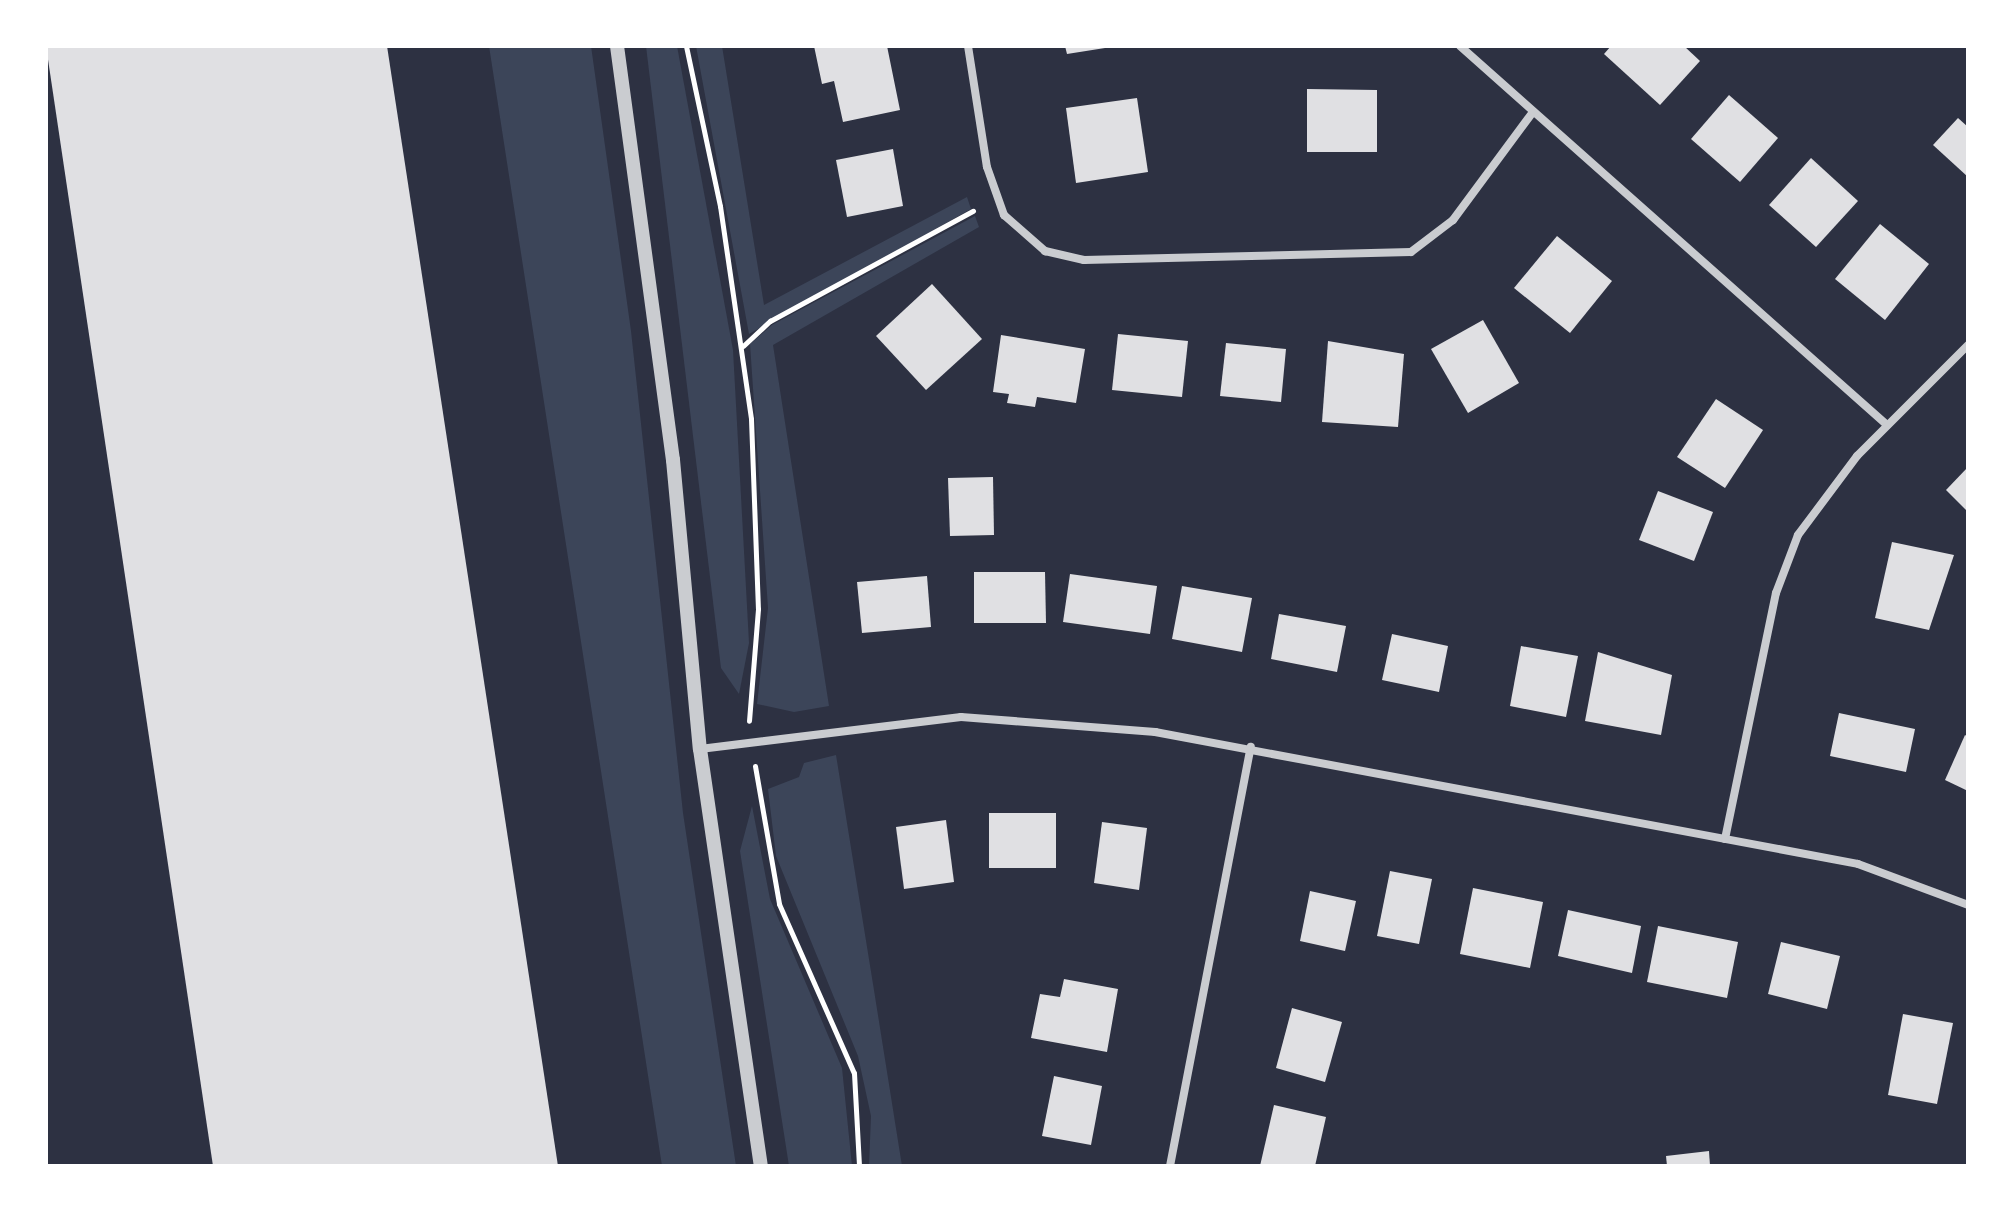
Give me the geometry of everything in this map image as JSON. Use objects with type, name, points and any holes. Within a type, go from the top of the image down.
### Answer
[{"type":"street","points":[[617,46],[673,460],[700,749],[761,1166]]},
{"type":"street","points":[[968,46],[987,167],[1004,215],[1037,246],[1084,260],[1411,252],[1453,220],[1533,112]]},
{"type":"street","points":[[1460,46],[1887,425]]},
{"type":"street","points":[[1725,839],[1786,559],[1829,489],[1887,425],[1968,345]]},
{"type":"street","points":[[700,749],[961,717],[1098,725],[1251,747],[1725,839],[1899,875],[1968,905]]},
{"type":"street","points":[[1170,1166],[1251,747]]},
{"type":"path","points":[[686,46],[743,346],[758,609],[747,701]]},
{"type":"path","points":[[743,346],[770,321],[973,211]]},
{"type":"path","points":[[759,798],[779,904],[854,1073],[859,1166]]},
{"type":"shaded area","points":[[489,46],[591,46],[631,331],[683,813],[736,1166],[662,1166]]},
{"type":"shaded area","points":[[646,46],[677,46],[733,350],[749,643],[739,694],[721,668]]},
{"type":"shaded area","points":[[696,46],[722,46],[764,305],[967,197],[971,209],[749,334]]},
{"type":"shaded area","points":[[975,216],[979,227],[773,345],[829,706],[794,712],[757,704],[768,608],[750,344],[772,325]]},
{"type":"shaded area","points":[[836,755],[902,1166],[869,1166],[871,1116],[858,1056],[776,856],[768,789],[799,777],[804,763]]},
{"type":"shaded area","points":[[752,806],[770,899],[842,1068],[852,1166],[789,1166],[740,851]]},
{"type":"building","points":[[46,46],[387,46],[558,1166],[213,1166]]},
{"type":"building","points":[[814,46],[887,46],[900,110],[843,122],[834,81],[822,84]]},
{"type":"building","points":[[1065,46],[1105,46],[1105,48],[1067,54]]},
{"type":"building","points":[[1611,46],[1684,46],[1700,61],[1660,105],[1604,54]]},
{"type":"building","points":[[1307,89],[1377,90],[1377,152],[1307,152]]},
{"type":"building","points":[[1729,95],[1778,138],[1740,182],[1691,139]]},
{"type":"building","points":[[1137,98],[1148,172],[1076,183],[1066,108]]},
{"type":"building","points":[[1958,118],[1968,127],[1968,177],[1933,145]]},
{"type":"building","points":[[893,149],[903,206],[847,217],[836,160]]},
{"type":"building","points":[[1811,158],[1858,201],[1816,247],[1769,205]]},
{"type":"building","points":[[1880,224],[1929,264],[1885,320],[1835,279]]},
{"type":"building","points":[[1557,236],[1612,281],[1570,333],[1514,288]]},
{"type":"building","points":[[932,284],[982,339],[926,390],[876,336]]},
{"type":"building","points":[[1483,320],[1519,383],[1468,413],[1431,349]]},
{"type":"building","points":[[1118,334],[1188,341],[1182,397],[1112,390]]},
{"type":"building","points":[[1001,335],[1085,349],[1076,403],[1037,397],[1035,407],[1007,403],[1009,394],[993,392]]},
{"type":"building","points":[[1328,341],[1404,354],[1398,427],[1322,422]]},
{"type":"building","points":[[1226,343],[1286,349],[1281,402],[1220,396]]},
{"type":"building","points":[[1716,399],[1763,430],[1725,488],[1677,457]]},
{"type":"building","points":[[1968,467],[1968,512],[1946,490]]},
{"type":"building","points":[[993,477],[994,535],[950,536],[948,478]]},
{"type":"building","points":[[1658,491],[1713,512],[1694,561],[1639,540]]},
{"type":"building","points":[[1892,542],[1954,555],[1929,630],[1875,618]]},
{"type":"building","points":[[974,572],[1045,572],[1046,623],[974,623]]},
{"type":"building","points":[[1070,574],[1157,586],[1150,634],[1063,622]]},
{"type":"building","points":[[927,576],[931,627],[862,633],[857,582]]},
{"type":"building","points":[[1182,586],[1252,598],[1242,652],[1172,639]]},
{"type":"building","points":[[1279,614],[1346,626],[1337,672],[1271,659]]},
{"type":"building","points":[[1392,634],[1448,646],[1439,692],[1382,680]]},
{"type":"building","points":[[1521,646],[1578,656],[1566,717],[1510,706]]},
{"type":"building","points":[[1598,652],[1672,675],[1661,735],[1585,721]]},
{"type":"building","points":[[1839,713],[1915,729],[1906,772],[1830,756]]},
{"type":"building","points":[[1965,735],[1968,737],[1968,791],[1945,780]]},
{"type":"building","points":[[989,813],[1056,813],[1056,868],[989,868]]},
{"type":"building","points":[[946,820],[954,882],[904,889],[896,827]]},
{"type":"building","points":[[1102,822],[1147,828],[1139,890],[1094,883]]},
{"type":"building","points":[[1390,871],[1432,879],[1419,944],[1377,936]]},
{"type":"building","points":[[1473,888],[1543,902],[1530,968],[1460,954]]},
{"type":"building","points":[[1310,891],[1356,901],[1345,951],[1300,941]]},
{"type":"building","points":[[1568,910],[1641,926],[1632,973],[1558,956]]},
{"type":"building","points":[[1658,926],[1738,942],[1727,998],[1647,982]]},
{"type":"building","points":[[1781,942],[1840,956],[1827,1009],[1768,994]]},
{"type":"building","points":[[1064,979],[1118,989],[1107,1052],[1031,1038],[1040,994],[1060,997]]},
{"type":"building","points":[[1292,1008],[1342,1022],[1325,1082],[1276,1068]]},
{"type":"building","points":[[1903,1014],[1953,1023],[1937,1104],[1888,1095]]},
{"type":"building","points":[[1054,1076],[1102,1086],[1091,1145],[1042,1136]]},
{"type":"building","points":[[1274,1105],[1326,1117],[1315,1166],[1260,1166]]},
{"type":"building","points":[[1709,1151],[1710,1166],[1667,1166],[1666,1156]]}]
